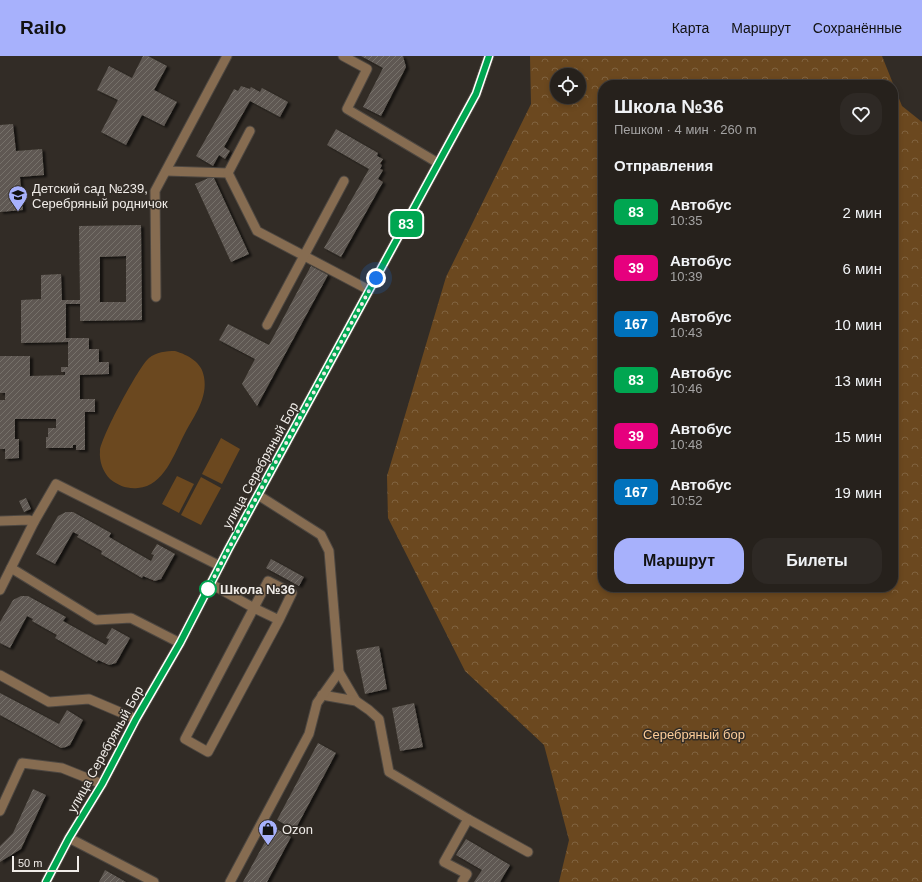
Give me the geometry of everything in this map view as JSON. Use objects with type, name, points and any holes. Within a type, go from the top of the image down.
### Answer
[{"type":"street","points":[[156,297],[155,191],[227,56]]},
{"type":"street","points":[[343,56],[367,69],[347,109],[438,163]]},
{"type":"street","name":"улица Серебряный Бор","points":[[46,882],[69,838],[102,784],[136,719],[180,643],[258,495],[476,94],[489,56]]},
{"type":"street","points":[[228,173],[250,131]]},
{"type":"street","points":[[166,171],[228,173]]},
{"type":"street","points":[[228,173],[257,231],[369,290]]},
{"type":"street","points":[[267,325],[344,181]]},
{"type":"street","points":[[0,590],[34,522],[56,484],[220,566]]},
{"type":"street","points":[[258,495],[320,535],[329,551],[339,672],[356,701]]},
{"type":"street","points":[[0,521],[29,520],[34,522]]},
{"type":"street","points":[[11,568],[96,620],[131,618],[180,643]]},
{"type":"street","points":[[268,580],[292,593],[279,620],[208,752],[185,739],[268,580]]},
{"type":"street","points":[[211,584],[279,620]]},
{"type":"street","points":[[230,882],[309,734],[317,703],[339,672]]},
{"type":"street","points":[[0,675],[49,702],[89,699],[136,719]]},
{"type":"street","points":[[322,695],[356,701],[379,719],[390,772],[468,819],[528,852]]},
{"type":"street","points":[[0,810],[22,763],[62,768],[102,784]]},
{"type":"street","points":[[462,882],[467,874],[444,862],[468,819]]},
{"type":"street","points":[[69,838],[153,882]]},
{"type":"green space","name":"Серебряный бор","points":[[530,56],[882,56],[892,80],[598,80],[598,592],[898,592],[898,96],[902,106],[922,122],[922,882],[559,882],[569,840],[544,745],[465,671],[388,518],[387,476],[446,277],[531,104]]},
{"type":"green space","points":[[175,351],[194,360],[203,372],[205,385],[202,399],[167,468],[155,482],[138,488],[120,485],[110,479],[103,470],[100,451],[106,433],[137,374],[149,358],[158,353]]},
{"type":"green space","points":[[221,438],[240,449],[222,484],[202,474]]},
{"type":"green space","points":[[177,476],[194,484],[179,513],[162,504]]},
{"type":"green space","points":[[201,477],[221,488],[201,525],[181,515]]},
{"type":"building","points":[[143,56],[148,56],[167,66],[154,90],[177,102],[164,126],[142,115],[126,145],[101,132],[118,100],[97,90],[109,66],[132,78]]},
{"type":"building","points":[[361,56],[403,56],[406,67],[381,116],[363,107],[383,68]]},
{"type":"building","points":[[241,86],[250,89],[251,87],[260,92],[262,88],[288,102],[280,117],[250,101],[224,147],[230,151],[225,159],[219,155],[213,166],[196,156],[234,89],[238,91]]},
{"type":"building","points":[[13,124],[16,151],[42,149],[44,175],[20,177],[23,210],[0,212],[0,125]]},
{"type":"building","points":[[336,129],[378,153],[377,156],[383,159],[380,164],[382,165],[380,169],[383,170],[378,179],[383,182],[341,257],[324,248],[369,169],[327,145]]},
{"type":"building","points":[[213,176],[249,254],[231,262],[195,184]]},
{"type":"building","points":[[141,225],[142,320],[80,321],[80,304],[66,304],[66,338],[89,338],[89,349],[99,349],[99,362],[109,362],[109,374],[80,375],[80,399],[95,399],[95,412],[85,412],[85,450],[76,450],[76,445],[73,445],[73,448],[46,448],[48,428],[56,428],[56,419],[15,419],[15,439],[19,439],[19,458],[5,459],[5,449],[0,449],[0,400],[5,400],[5,393],[0,393],[0,356],[30,356],[30,376],[65,375],[65,372],[61,372],[61,367],[68,367],[68,342],[21,343],[21,300],[41,299],[41,275],[61,274],[62,300],[80,300],[79,226]],"holes":[[[126,256],[126,302],[100,302],[100,257]]]},
{"type":"building","points":[[311,266],[328,275],[257,406],[242,384],[255,359],[219,340],[228,324],[269,345]]},
{"type":"building","points":[[26,498],[31,509],[24,512],[19,501]]},
{"type":"building","points":[[66,512],[73,512],[111,533],[109,537],[151,561],[154,555],[151,554],[157,544],[175,554],[161,579],[155,581],[143,576],[142,578],[101,554],[102,551],[77,537],[79,535],[73,532],[55,564],[36,554],[58,516]]},
{"type":"building","points":[[271,559],[304,577],[299,586],[266,568]]},
{"type":"building","points":[[21,596],[28,596],[66,617],[63,621],[106,645],[109,639],[106,638],[112,628],[130,638],[116,663],[109,665],[98,660],[97,662],[55,638],[57,635],[32,621],[33,619],[27,616],[10,648],[0,643],[0,622],[13,600]]},
{"type":"building","points":[[379,646],[387,689],[365,694],[356,650]]},
{"type":"building","points":[[0,693],[59,724],[67,710],[83,720],[70,745],[61,748],[0,715]]},
{"type":"building","points":[[414,703],[423,747],[400,751],[392,708]]},
{"type":"building","points":[[318,743],[336,753],[295,830],[277,820]]},
{"type":"building","points":[[33,789],[46,795],[21,849],[0,862],[0,846],[13,833]]},
{"type":"building","points":[[273,827],[291,837],[267,882],[243,882]]},
{"type":"building","points":[[466,839],[510,865],[500,882],[474,882],[482,870],[456,855]]},
{"type":"building","points":[[105,870],[126,882],[99,882]]},
{"type":"bus line","name":"83","points":[[46,882],[69,838],[102,784],[136,719],[180,643],[229,548],[476,94],[489,56]]},
{"type":"place","name":"Детский сад №239, Серебряный родничок","points":[[18,212]]},
{"type":"place","name":"Школа №36","points":[[208,589]]},
{"type":"place","name":"Ozon","points":[[268,846]]},
{"type":"route","points":[[208,589],[376,278]]}]
